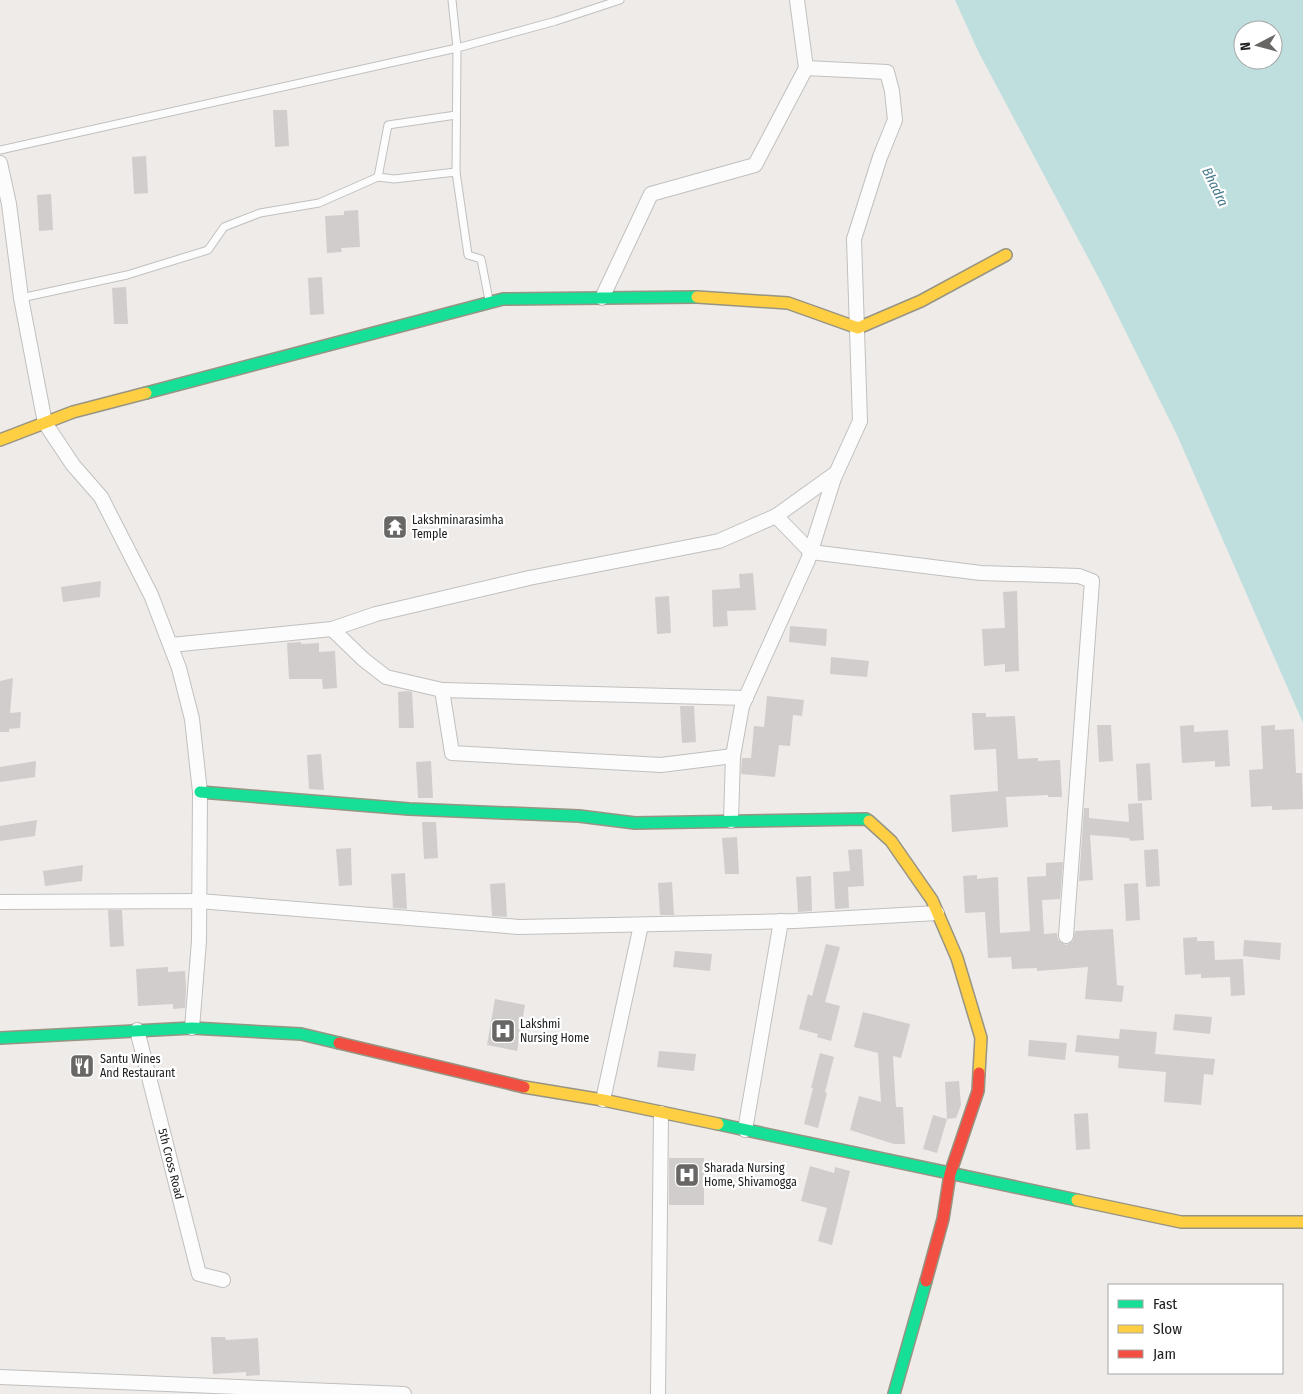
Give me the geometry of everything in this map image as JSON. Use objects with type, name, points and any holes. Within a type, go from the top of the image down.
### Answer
[{"type":"street","points":[[602,298],[652,194],[755,165],[806,68],[797,0]]},
{"type":"street","points":[[731,821],[733,756],[742,706],[811,552],[836,473],[860,421],[854,239],[880,157],[895,120],[892,92],[887,72],[806,68]]},
{"type":"street","points":[[0,163],[9,204],[21,298],[45,423],[73,465],[102,496],[151,595],[179,668],[192,719],[200,792],[199,941],[192,1028]]},
{"type":"street","points":[[0,440],[73,412],[503,299],[692,297],[788,303],[858,328],[921,301],[1006,255]]},
{"type":"street","points":[[170,645],[332,629],[376,614],[529,578],[719,541],[776,516],[836,473]]},
{"type":"street","points":[[776,516],[811,552],[981,573],[1078,576],[1092,581],[1066,936]]},
{"type":"street","points":[[332,629],[363,659],[386,677],[442,690],[746,698]]},
{"type":"street","points":[[442,690],[452,753],[661,765],[733,756]]},
{"type":"street","points":[[200,792],[409,809],[579,816],[635,823],[866,818],[892,841],[932,900],[957,958],[980,1038],[978,1091],[950,1174],[944,1219],[894,1394]]},
{"type":"street","points":[[0,902],[199,901],[519,928],[781,921],[937,913]]},
{"type":"street","points":[[745,1130],[781,921]]},
{"type":"street","points":[[603,1100],[642,925]]},
{"type":"street","points":[[0,1038],[192,1028],[302,1034],[512,1085],[603,1100],[1181,1222],[1303,1222]]},
{"type":"street","name":"5th Cross Road","points":[[137,1030],[199,1274],[224,1280]]},
{"type":"street","points":[[658,1394],[661,1113]]},
{"type":"street","points":[[0,1377],[208,1390],[404,1394]]},
{"type":"lane","points":[[452,0],[457,48],[456,172],[468,255],[481,259],[490,303]]},
{"type":"lane","points":[[0,150],[457,48],[556,21],[620,0]]},
{"type":"lane","points":[[378,177],[388,125],[456,115]]},
{"type":"lane","points":[[21,298],[126,275],[208,250],[224,227],[260,213],[319,203],[378,177],[394,179],[456,172]]},
{"type":"water","name":"Bhadra","points":[[955,0],[1303,0],[1303,723],[1177,435],[1101,282],[979,53]]},
{"type":"building","points":[[273,110],[287,110],[289,146],[275,147]]},
{"type":"building","points":[[146,156],[148,193],[134,194],[132,157]]},
{"type":"building","points":[[51,194],[53,230],[39,231],[37,195]]},
{"type":"building","points":[[358,210],[360,247],[341,248],[342,252],[327,253],[325,216],[344,215],[344,211]]},
{"type":"building","points":[[322,277],[324,314],[310,315],[308,278]]},
{"type":"building","points":[[126,287],[128,324],[114,324],[112,288]]},
{"type":"building","points":[[753,573],[756,610],[727,611],[728,626],[713,627],[712,590],[740,588],[739,574]]},
{"type":"building","points":[[101,581],[100,597],[63,602],[61,587]]},
{"type":"building","points":[[1017,591],[1019,671],[1005,672],[1005,664],[984,666],[982,629],[1005,628],[1003,592]]},
{"type":"building","points":[[669,596],[671,633],[657,634],[655,597]]},
{"type":"building","points":[[790,626],[827,629],[826,646],[789,642]]},
{"type":"building","points":[[301,642],[301,644],[319,643],[319,652],[335,651],[337,688],[323,689],[322,679],[289,679],[287,643]]},
{"type":"building","points":[[831,657],[869,661],[867,677],[830,674]]},
{"type":"building","points":[[13,678],[10,713],[21,712],[20,728],[9,729],[9,732],[0,732],[0,681]]},
{"type":"building","points":[[398,692],[412,692],[414,728],[399,728]]},
{"type":"building","points":[[767,696],[804,700],[802,716],[793,715],[790,746],[779,745],[775,777],[741,774],[742,758],[751,758],[754,726],[764,727]]},
{"type":"building","points":[[680,706],[694,706],[696,742],[682,743]]},
{"type":"building","points":[[972,713],[986,713],[986,717],[1015,716],[1018,759],[1038,758],[1038,761],[1060,760],[1062,797],[1048,797],[1048,795],[1006,797],[1008,827],[952,832],[950,795],[998,791],[996,749],[974,750]]},
{"type":"building","points":[[1097,725],[1111,725],[1113,761],[1099,762]]},
{"type":"building","points":[[1194,725],[1194,732],[1228,730],[1230,766],[1215,767],[1215,761],[1182,763],[1180,726]]},
{"type":"building","points":[[1275,725],[1275,730],[1294,729],[1296,773],[1302,773],[1303,809],[1272,810],[1272,806],[1251,807],[1249,770],[1263,769],[1261,726]]},
{"type":"building","points":[[321,754],[324,790],[309,789],[307,755]]},
{"type":"building","points":[[36,761],[35,777],[0,782],[0,767]]},
{"type":"building","points":[[431,761],[433,798],[418,798],[416,762]]},
{"type":"building","points":[[1150,763],[1152,800],[1138,801],[1136,764]]},
{"type":"building","points":[[1142,803],[1144,840],[1130,841],[1129,838],[1090,835],[1093,880],[1079,881],[1084,808],[1089,808],[1089,818],[1129,822],[1128,804]]},
{"type":"building","points":[[37,820],[35,836],[0,841],[0,826]]},
{"type":"building","points":[[422,822],[436,822],[438,858],[424,859]]},
{"type":"building","points":[[737,837],[739,874],[725,874],[722,838]]},
{"type":"building","points":[[351,848],[352,885],[339,886],[336,849]]},
{"type":"building","points":[[862,849],[864,886],[848,887],[849,908],[835,909],[833,872],[850,871],[848,850]]},
{"type":"building","points":[[1158,849],[1160,886],[1146,887],[1144,850]]},
{"type":"building","points":[[1063,862],[1060,899],[1042,900],[1044,934],[1057,933],[1058,940],[1066,945],[1073,941],[1075,931],[1113,929],[1117,985],[1124,986],[1122,1002],[1085,999],[1088,967],[1037,971],[1037,968],[1012,969],[1011,957],[988,958],[985,912],[965,913],[963,876],[977,875],[977,879],[998,877],[1000,933],[1030,931],[1027,877],[1046,876],[1046,863]]},
{"type":"building","points":[[83,865],[82,881],[45,886],[43,871]]},
{"type":"building","points":[[405,873],[407,909],[393,908],[391,874]]},
{"type":"building","points":[[811,876],[812,911],[798,912],[796,877]]},
{"type":"building","points":[[672,882],[674,915],[660,915],[658,883]]},
{"type":"building","points":[[505,883],[507,917],[492,916],[490,884]]},
{"type":"building","points":[[1138,883],[1140,920],[1126,921],[1124,884]]},
{"type":"building","points":[[108,910],[122,910],[124,946],[110,947]]},
{"type":"building","points":[[1197,937],[1197,941],[1214,941],[1215,960],[1243,959],[1245,995],[1231,996],[1230,977],[1201,978],[1201,974],[1185,975],[1183,938]]},
{"type":"building","points":[[1244,940],[1281,943],[1280,960],[1243,956]]},
{"type":"building","points":[[826,944],[840,947],[825,1002],[840,1006],[831,1041],[817,1037],[818,1034],[799,1029],[808,994],[812,996]]},
{"type":"building","points":[[675,951],[712,954],[710,971],[673,967]]},
{"type":"building","points":[[168,967],[168,972],[185,971],[185,1008],[173,1009],[173,1004],[138,1006],[136,969]]},
{"type":"building","points":[[495,999],[525,1005],[517,1051],[487,1045]]},
{"type":"building","points":[[863,1012],[910,1024],[901,1058],[893,1056],[896,1107],[903,1107],[905,1144],[894,1144],[850,1130],[859,1096],[881,1102],[878,1053],[854,1047]]},
{"type":"building","points":[[1175,1014],[1212,1017],[1210,1034],[1173,1030]]},
{"type":"building","points":[[1120,1029],[1157,1032],[1155,1054],[1215,1059],[1213,1075],[1204,1074],[1201,1105],[1164,1102],[1166,1072],[1118,1068],[1119,1056],[1075,1052],[1077,1035],[1119,1039]]},
{"type":"building","points":[[1029,1040],[1067,1043],[1065,1060],[1028,1056]]},
{"type":"building","points":[[659,1051],[696,1054],[694,1071],[657,1067]]},
{"type":"building","points":[[820,1053],[834,1057],[818,1128],[804,1124]]},
{"type":"building","points":[[959,1081],[961,1105],[956,1118],[947,1119],[945,1082]]},
{"type":"building","points":[[1088,1113],[1090,1149],[1076,1150],[1074,1114]]},
{"type":"building","points":[[933,1115],[947,1119],[937,1153],[923,1149]]},
{"type":"building","points":[[669,1158],[704,1158],[704,1205],[669,1205]]},
{"type":"building","points":[[810,1166],[834,1173],[835,1167],[850,1171],[832,1245],[818,1241],[827,1208],[801,1201]]},
{"type":"building","points":[[211,1337],[225,1337],[226,1340],[258,1338],[260,1375],[246,1376],[246,1372],[213,1374]]},
{"type":"traffic: fast","points":[[146,393],[503,299],[697,297]]},
{"type":"traffic: fast","points":[[200,792],[409,809],[579,816],[635,823],[866,819],[869,821]]},
{"type":"traffic: fast","points":[[0,1038],[192,1028],[301,1034],[339,1043]]},
{"type":"traffic: fast","points":[[718,1124],[1077,1200]]},
{"type":"traffic: fast","points":[[894,1394],[926,1281]]},
{"type":"traffic: slow","points":[[697,297],[788,303],[858,328],[921,301],[1006,255]]},
{"type":"traffic: slow","points":[[0,440],[73,412],[146,393]]},
{"type":"traffic: slow","points":[[869,821],[891,841],[932,900],[957,958],[981,1038],[979,1073]]},
{"type":"traffic: slow","points":[[524,1087],[603,1100],[718,1124]]},
{"type":"traffic: slow","points":[[1077,1200],[1181,1222],[1303,1222]]},
{"type":"traffic: jam","points":[[339,1043],[524,1087]]},
{"type":"traffic: jam","points":[[926,1281],[943,1219],[950,1174],[978,1091],[979,1073]]},
{"type":"place","name":"Lakshminarasimha Temple","points":[[395,527]]},
{"type":"place","name":"Lakshmi Nursing Home","points":[[503,1031]]},
{"type":"place","name":"Santu Wines And Restaurant","points":[[82,1066]]},
{"type":"place","name":"Sharada Nursing Home, Shivamogga","points":[[687,1175]]}]
